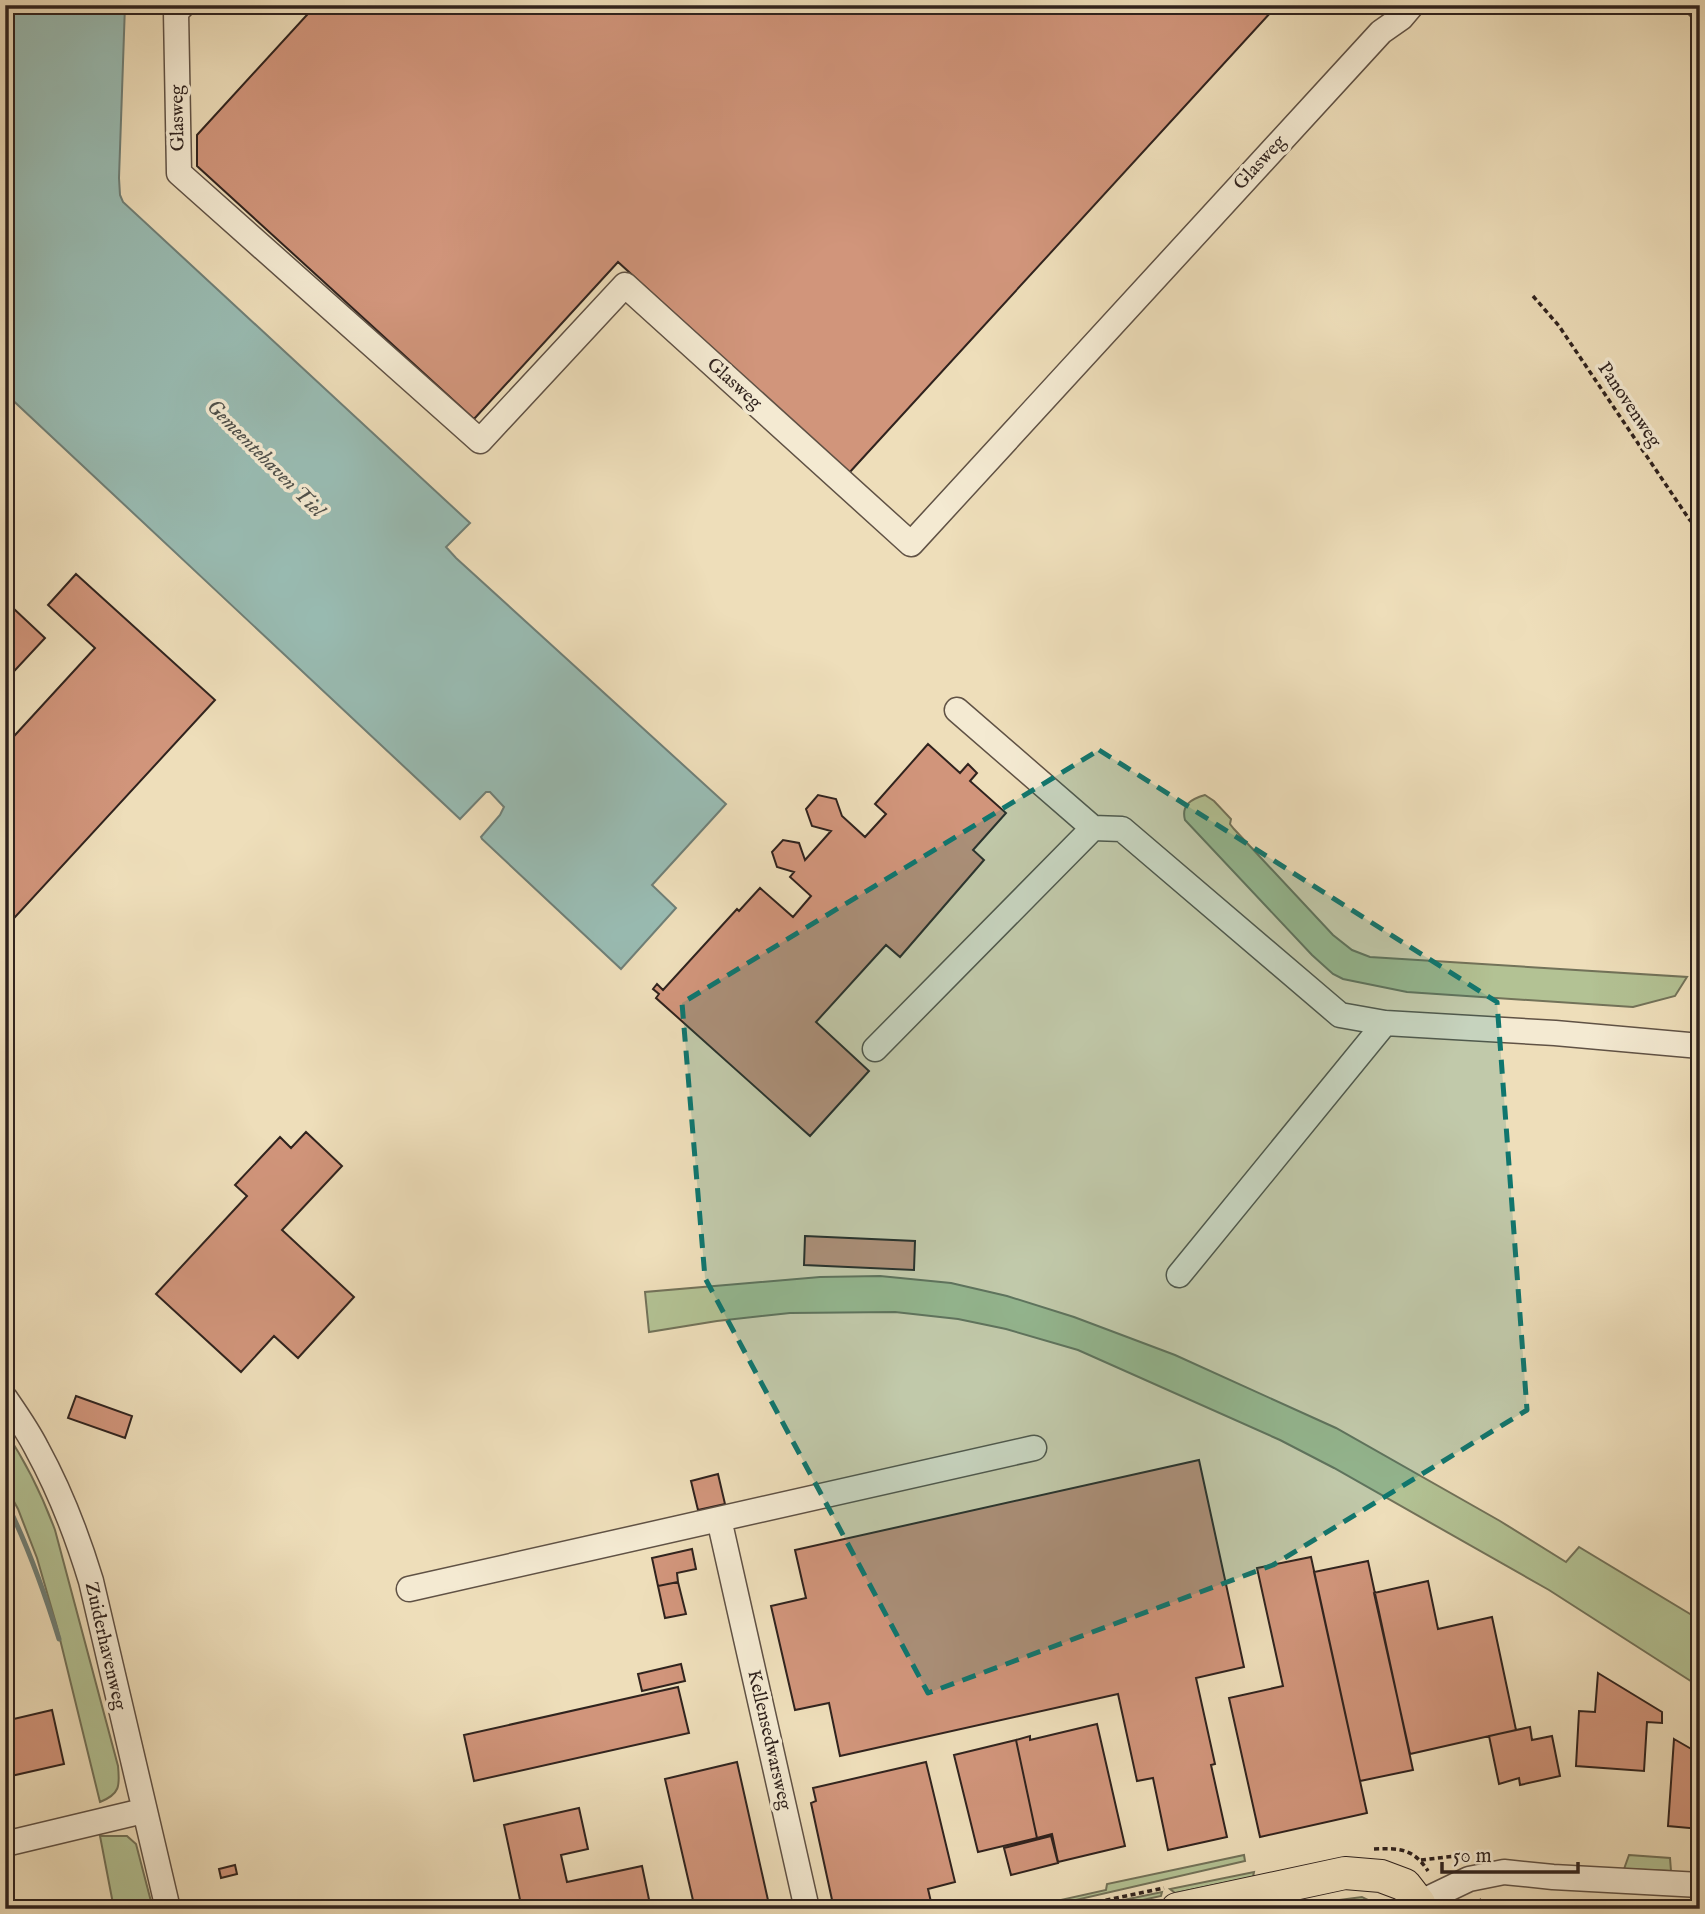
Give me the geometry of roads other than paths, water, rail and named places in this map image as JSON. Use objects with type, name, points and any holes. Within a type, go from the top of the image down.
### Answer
[{"type":"main road","points":[[1177,1909],[1345,1873],[1381,1876],[1405,1885],[1420,1906]]},
{"type":"street","name":"Glasweg","points":[[183,5],[176,12],[180,173],[480,441],[625,285],[911,544],[1381,32],[1401,18],[1412,5]]},
{"type":"street","name":"Glasweg","points":[[1381,32],[1395,5]]},
{"type":"street","points":[[957,710],[1093,828],[1122,829],[1340,1015],[1385,1023],[1555,1033],[1700,1046]]},
{"type":"street","points":[[875,1049],[1093,828]]},
{"type":"street","points":[[1179,1275],[1385,1023]]},
{"type":"street","name":"Zuiderhavenweg","points":[[5,1398],[36,1447],[62,1498],[78,1539],[91,1581],[168,1909]]},
{"type":"street","points":[[409,1589],[1034,1448]]},
{"type":"street","name":"Kellensedwarsweg","points":[[719,1519],[807,1909]]},
{"type":"street","points":[[5,1844],[144,1811]]},
{"type":"street","points":[[1420,1906],[1469,1879],[1504,1872],[1700,1885]]},
{"type":"water","name":"Gemeentehaven Tiel","points":[[5,5],[125,5],[119,178],[123,202],[470,523],[446,547],[456,558],[726,804],[652,885],[676,908],[621,969],[482,839],[504,807],[490,792],[486,792],[460,819],[5,393]]},
{"type":"waterway","points":[[5,1500],[35,1568],[59,1639]]}]
